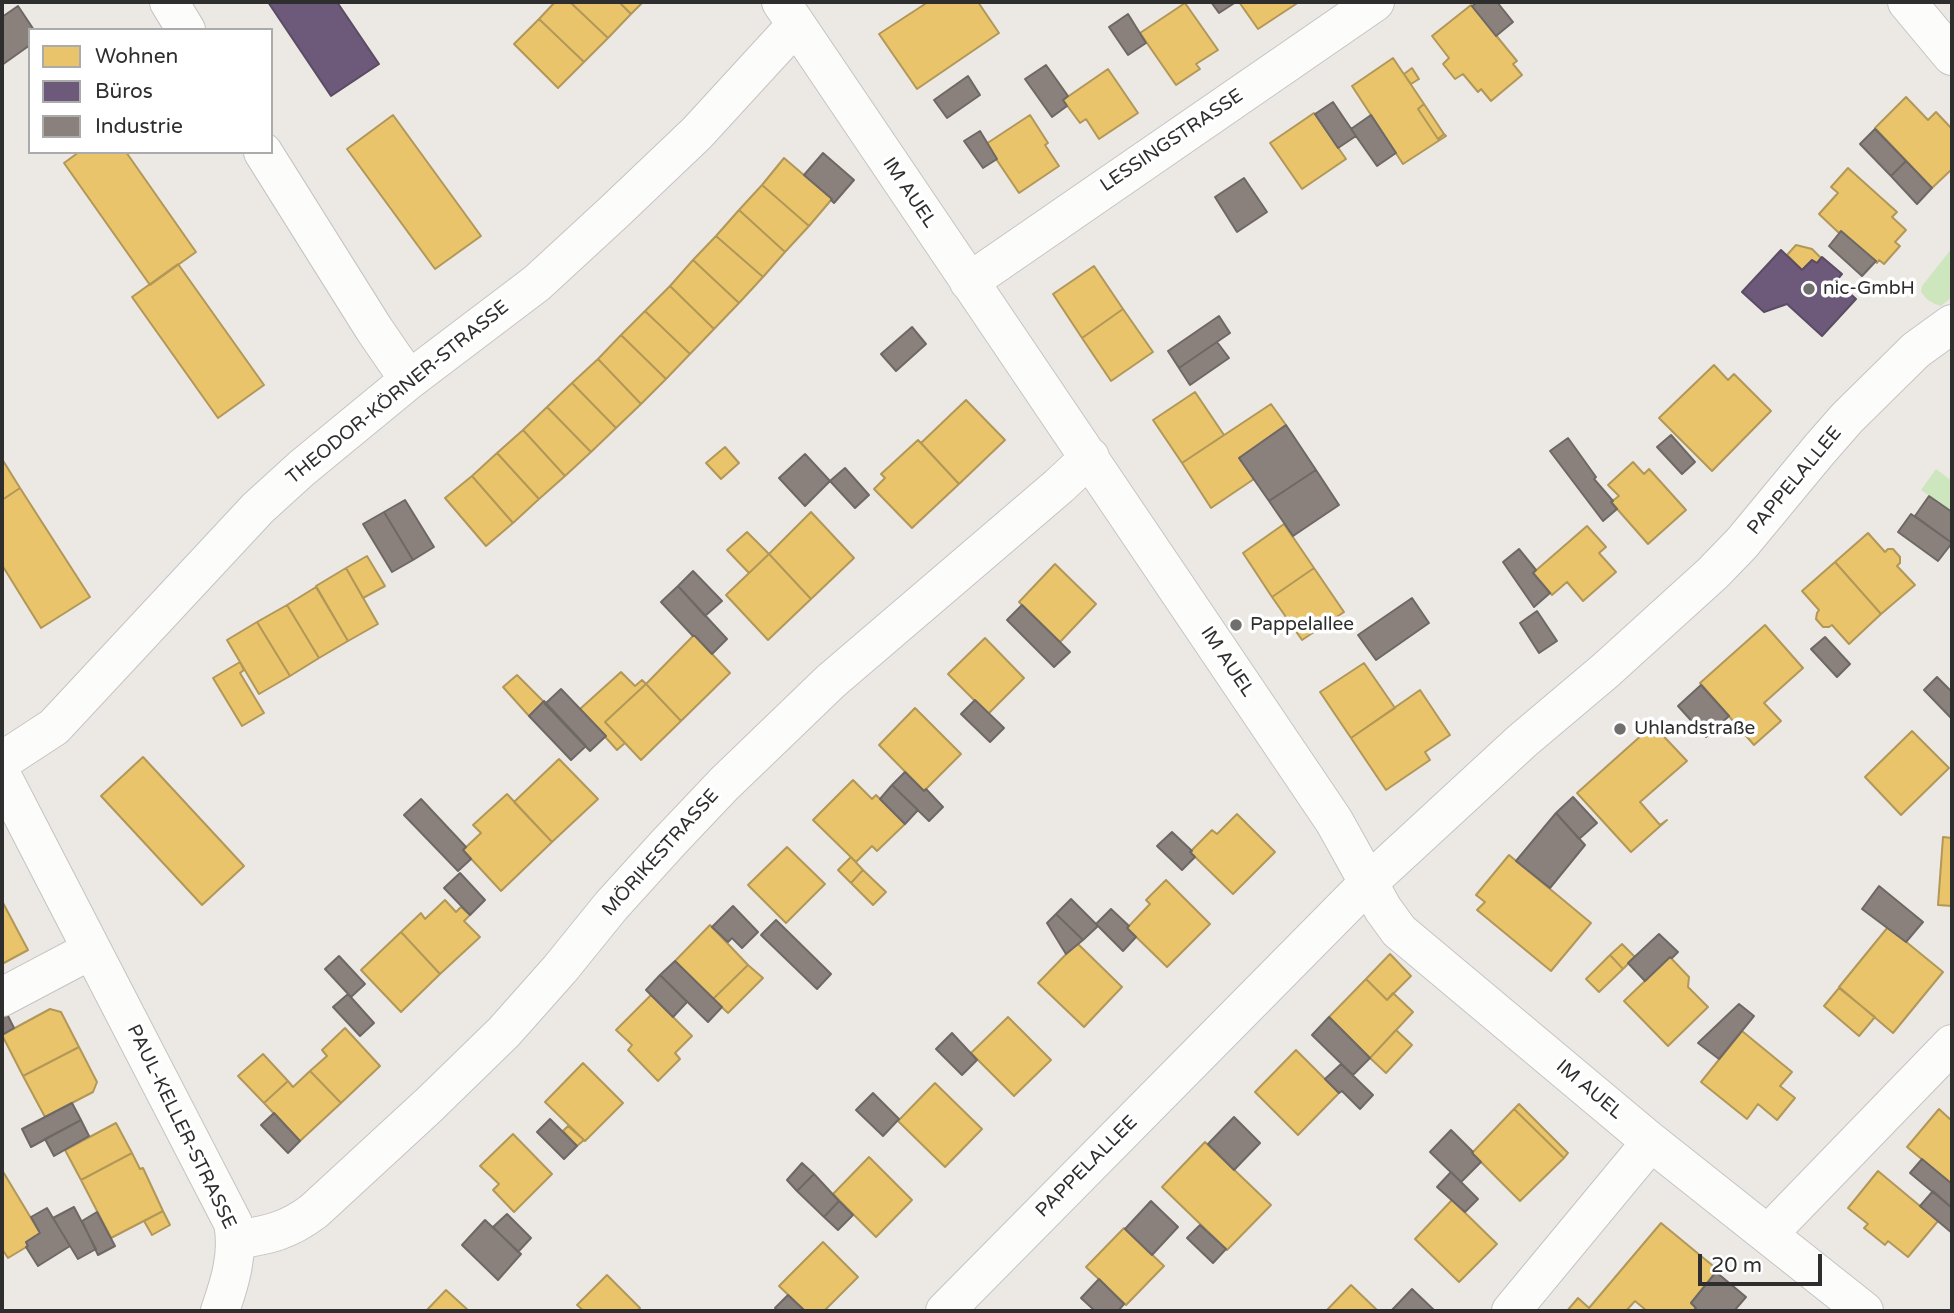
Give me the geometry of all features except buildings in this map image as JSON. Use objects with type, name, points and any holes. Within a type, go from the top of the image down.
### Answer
[{"type":"street","points":[[169,2],[185,28]]},
{"type":"street","name":"LESSINGSTRASSE","points":[[969,282],[1375,2]]},
{"type":"street","points":[[1907,2],[1952,56]]},
{"type":"street","name":"IM AUEL","points":[[788,13],[1334,821],[1367,883],[1398,930],[1651,1142],[1864,1311]]},
{"type":"street","name":"THEODOR-KÖRNER-STRASSE","points":[[2,761],[54,727],[257,508],[409,380],[537,282],[697,133],[788,13]]},
{"type":"street","points":[[264,154],[409,380]]},
{"type":"street","name":"PAPPELALLEE","points":[[945,1311],[1367,883],[1522,741],[1605,671],[1713,573],[1742,543],[1847,418],[1916,350],[1952,324]]},
{"type":"street","name":"MÖRIKESTRASSE","points":[[236,1240],[277,1232],[297,1224],[323,1203],[504,1032],[668,842],[741,766],[831,681],[1090,457]]},
{"type":"street","name":"PAUL-KELLER-STRASSE","points":[[2,776],[233,1223],[236,1240],[230,1283],[220,1311]]},
{"type":"street","points":[[2,998],[91,950]]},
{"type":"street","points":[[1768,1234],[1952,1044]]},
{"type":"street","points":[[1511,1311],[1651,1142]]},
{"type":"green space","points":[[1952,248],[1952,297],[1941,306],[1925,297],[1921,292],[1922,286]]},
{"type":"green space","points":[[1936,469],[1952,481],[1952,512],[1921,490]]},
{"type":"place","name":"nic-GmbH","points":[[1809,289]]},
{"type":"place","name":"Pappelallee","points":[[1236,625]]},
{"type":"place","name":"Uhlandstraße","points":[[1620,729]]}]
